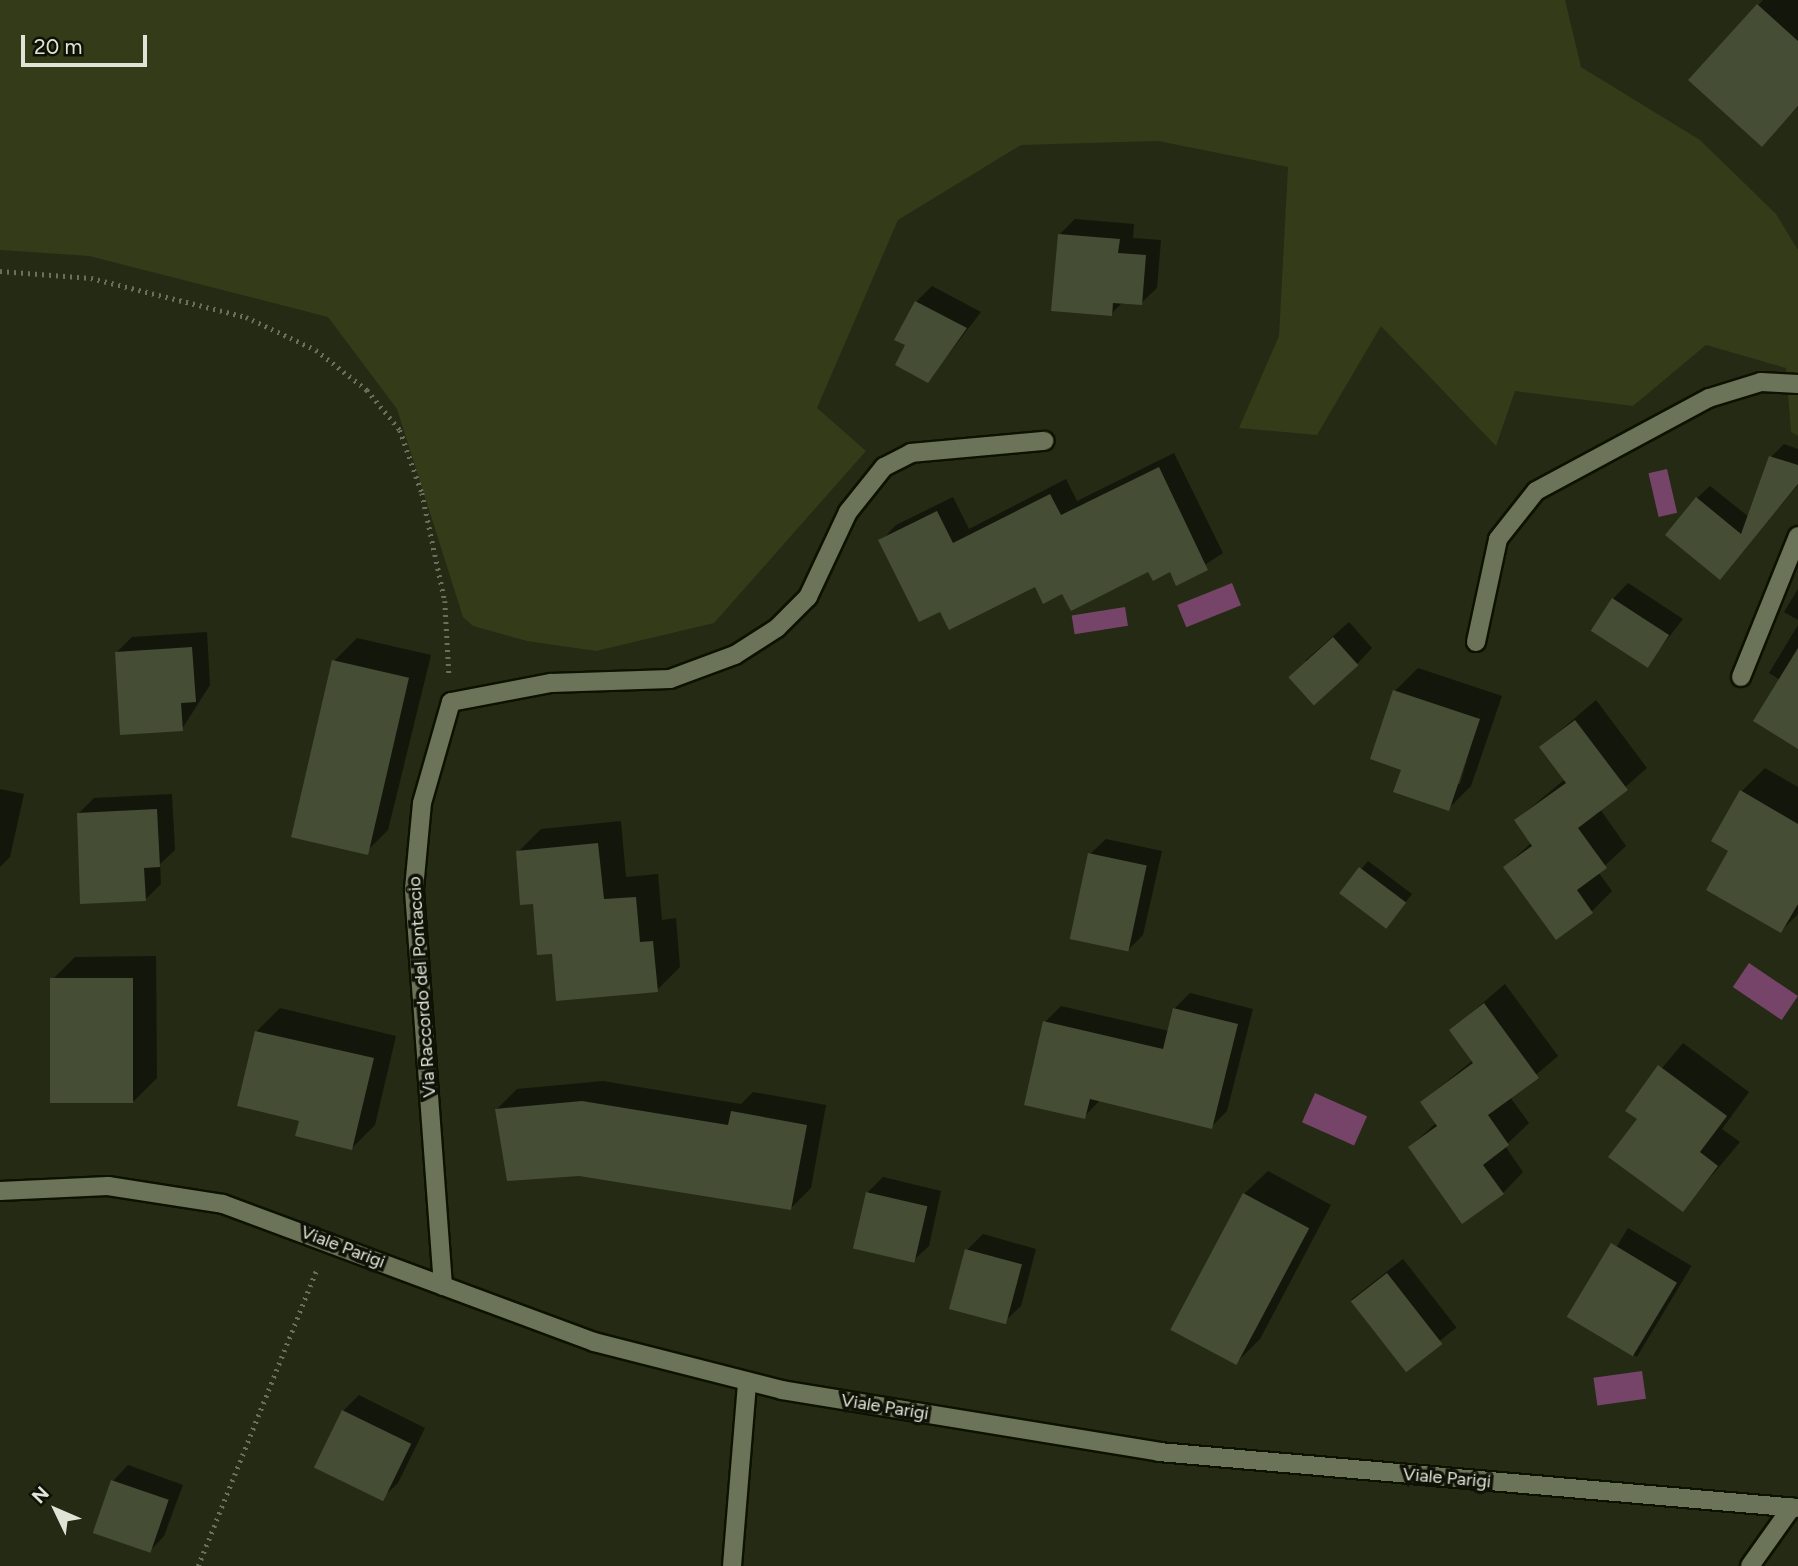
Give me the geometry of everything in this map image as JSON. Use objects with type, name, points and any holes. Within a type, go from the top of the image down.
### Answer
[{"type":"street","points":[[1476,642],[1499,538],[1536,491],[1709,398],[1761,382],[1798,384]]},
{"type":"street","points":[[450,702],[551,683],[670,679],[735,655],[777,628],[808,597],[854,502],[884,467],[911,453],[1044,441]]},
{"type":"street","points":[[1741,677],[1798,536]]},
{"type":"street","name":"Via Raccordo del Pontaccio","points":[[443,1286],[414,889],[422,803],[450,702]]},
{"type":"street","name":"Viale Parigi","points":[[0,1191],[108,1186],[182,1194],[328,1241],[594,1342],[747,1382],[1159,1452],[1795,1507]]},
{"type":"street","points":[[732,1566],[747,1382]]},
{"type":"street","points":[[1750,1566],[1795,1507]]},
{"type":"path","points":[[0,271],[91,278],[246,317],[316,350],[367,390],[400,430],[431,526],[444,601],[450,702]]},
{"type":"path","points":[[198,1566],[328,1241]]},
{"type":"green space","points":[[0,0],[1565,0],[1581,67],[1700,140],[1776,214],[1798,250],[1798,436],[1791,432],[1786,368],[1706,345],[1633,406],[1515,391],[1496,446],[1381,326],[1317,435],[1239,428],[1279,336],[1288,167],[1158,141],[1021,145],[898,220],[817,408],[866,451],[714,623],[596,651],[527,641],[473,626],[463,617],[397,409],[328,317],[89,256],[0,250]]},
{"type":"shaded area","points":[[1667,469],[1677,513],[1659,517],[1648,473]]},
{"type":"shaded area","points":[[1232,583],[1241,605],[1186,627],[1177,605]]},
{"type":"shaded area","points":[[1125,607],[1128,626],[1075,634],[1072,615]]},
{"type":"shaded area","points":[[1749,963],[1798,996],[1782,1020],[1733,987]]},
{"type":"shaded area","points":[[1315,1093],[1367,1116],[1354,1145],[1302,1122]]},
{"type":"shaded area","points":[[1642,1371],[1646,1399],[1597,1406],[1593,1378]]},
{"type":"building","points":[[1757,4],[1798,41],[1798,106],[1762,147],[1688,80]]},
{"type":"building","points":[[1058,234],[1120,239],[1118,253],[1146,255],[1142,305],[1113,303],[1112,316],[1051,311]]},
{"type":"building","points":[[915,301],[967,328],[928,383],[895,365],[905,345],[894,340]]},
{"type":"building","points":[[1769,456],[1798,465],[1798,484],[1720,580],[1665,535],[1696,497],[1741,534]]},
{"type":"building","points":[[1159,467],[1208,570],[1176,586],[1170,572],[1153,581],[1148,572],[1071,611],[1062,594],[1043,604],[1035,587],[949,630],[940,612],[919,622],[878,540],[937,511],[953,543],[1050,494],[1061,515]]},
{"type":"building","points":[[1612,598],[1669,635],[1648,668],[1591,631]]},
{"type":"building","points":[[1333,637],[1358,665],[1314,705],[1288,677]]},
{"type":"building","points":[[192,647],[196,702],[181,703],[183,731],[120,735],[115,652]]},
{"type":"building","points":[[1798,648],[1798,749],[1753,721]]},
{"type":"building","points":[[332,660],[409,678],[368,855],[291,837]]},
{"type":"building","points":[[1393,690],[1480,719],[1449,811],[1393,792],[1401,770],[1370,759]]},
{"type":"building","points":[[1575,720],[1628,790],[1578,828],[1607,868],[1577,890],[1593,913],[1556,940],[1503,867],[1532,846],[1514,820],[1566,783],[1539,747]]},
{"type":"building","points":[[1740,790],[1798,824],[1798,904],[1781,933],[1706,890],[1728,851],[1711,841]]},
{"type":"building","points":[[157,809],[160,867],[144,868],[146,901],[80,904],[77,813]]},
{"type":"building","points":[[598,843],[604,899],[636,897],[640,942],[653,941],[658,992],[556,1001],[552,954],[537,955],[533,904],[520,905],[516,851]]},
{"type":"building","points":[[1088,853],[1147,865],[1128,952],[1070,939]]},
{"type":"building","points":[[1359,867],[1406,903],[1386,929],[1339,893]]},
{"type":"building","points":[[50,978],[133,978],[133,1103],[50,1103]]},
{"type":"building","points":[[1484,1003],[1539,1078],[1488,1115],[1509,1145],[1483,1165],[1504,1194],[1462,1224],[1408,1147],[1437,1126],[1420,1102],[1473,1063],[1449,1030]]},
{"type":"building","points":[[1173,1008],[1238,1024],[1212,1129],[1090,1099],[1085,1119],[1024,1105],[1043,1021],[1163,1049]]},
{"type":"building","points":[[255,1031],[374,1058],[352,1150],[295,1136],[299,1121],[237,1106]]},
{"type":"building","points":[[1658,1065],[1727,1116],[1700,1152],[1718,1166],[1683,1212],[1608,1157],[1637,1119],[1625,1111]]},
{"type":"building","points":[[582,1101],[728,1125],[731,1111],[807,1125],[791,1210],[579,1176],[507,1181],[495,1109]]},
{"type":"building","points":[[866,1192],[927,1206],[914,1263],[853,1249]]},
{"type":"building","points":[[1243,1193],[1309,1228],[1236,1365],[1170,1330]]},
{"type":"building","points":[[1611,1243],[1677,1283],[1633,1356],[1567,1317]]},
{"type":"building","points":[[965,1249],[1022,1264],[1006,1324],[949,1309]]},
{"type":"building","points":[[1387,1273],[1442,1344],[1406,1372],[1351,1301]]},
{"type":"building","points":[[342,1410],[411,1444],[383,1501],[314,1468]]},
{"type":"building","points":[[111,1480],[169,1500],[150,1553],[93,1533]]}]
